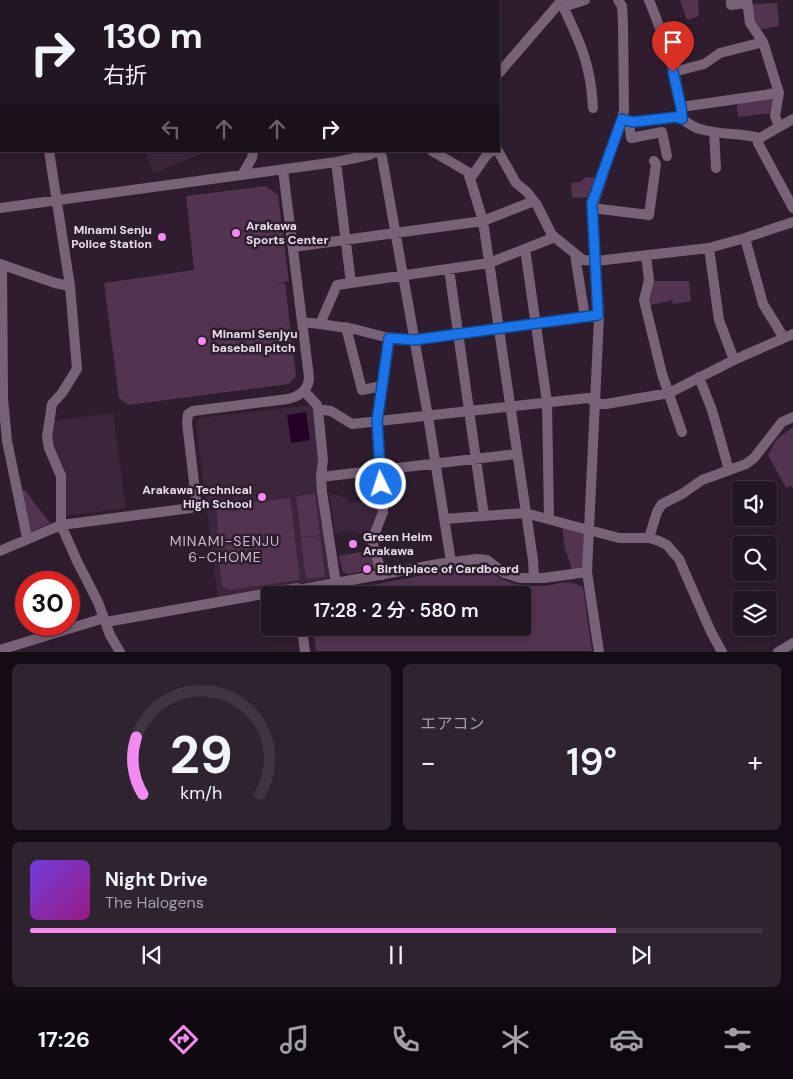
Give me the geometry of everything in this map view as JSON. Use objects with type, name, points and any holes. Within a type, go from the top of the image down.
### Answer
[{"type":"street","points":[[561,0],[563,5],[566,6],[586,0]]},
{"type":"street","points":[[500,72],[561,0]]},
{"type":"street","points":[[561,0],[585,56],[592,84],[593,108]]},
{"type":"street","points":[[618,0],[622,6],[623,23],[624,111],[631,138],[662,132],[667,156]]},
{"type":"street","points":[[649,0],[673,72],[682,119]]},
{"type":"street","points":[[731,0],[731,6],[747,1],[750,23],[763,42],[779,94],[775,116],[779,126]]},
{"type":"street","points":[[673,72],[704,64],[720,53],[763,42]]},
{"type":"street","points":[[681,107],[779,94]]},
{"type":"street","points":[[626,121],[676,117],[697,129],[760,138]]},
{"type":"street","points":[[793,119],[760,138],[758,143],[793,208]]},
{"type":"street","points":[[599,652],[587,572],[598,315],[592,208],[598,186],[626,121]]},
{"type":"street","points":[[714,132],[716,168]]},
{"type":"street","points":[[49,152],[70,286],[78,369],[62,394],[52,404],[47,436],[49,448],[61,476],[61,525],[105,620],[110,635],[120,652]]},
{"type":"street","points":[[242,175],[252,158],[253,152]]},
{"type":"street","points":[[0,208],[283,170],[336,162],[376,152]]},
{"type":"street","points":[[379,152],[382,157],[428,416],[451,562]]},
{"type":"street","points":[[434,152],[468,172],[483,221],[533,560],[534,578]]},
{"type":"street","points":[[470,179],[491,152]]},
{"type":"street","points":[[499,152],[516,183],[534,200],[555,237],[583,260],[596,261],[708,248],[793,222]]},
{"type":"street","points":[[592,208],[649,215],[656,164],[654,161]]},
{"type":"street","points":[[336,162],[351,283]]},
{"type":"street","points":[[0,551],[61,525],[191,508],[196,499],[186,423],[188,414],[193,411],[288,399],[304,391],[308,385],[309,376],[283,170]]},
{"type":"street","points":[[293,247],[483,221],[534,200]]},
{"type":"street","points":[[320,324],[337,285],[489,263],[555,237]]},
{"type":"street","points":[[318,409],[331,411],[352,424],[588,398],[606,404],[669,393],[734,360],[788,336],[764,304],[745,238]]},
{"type":"street","points":[[708,248],[719,320],[734,360]]},
{"type":"street","points":[[525,249],[547,402],[549,519]]},
{"type":"street","points":[[575,255],[585,317]]},
{"type":"street","points":[[646,255],[649,280],[644,300],[662,374],[682,432]]},
{"type":"street","points":[[28,538],[7,440],[3,398],[1,264],[55,283],[70,286]]},
{"type":"street","points":[[449,269],[484,516]]},
{"type":"street","points":[[302,322],[346,327],[389,338],[414,340],[598,315]]},
{"type":"street","points":[[346,327],[362,390],[382,386]]},
{"type":"street","points":[[382,575],[372,541],[383,512],[377,421],[389,338]]},
{"type":"street","points":[[699,377],[712,410],[729,470]]},
{"type":"street","points":[[304,391],[317,404],[318,409],[323,460],[321,477],[336,584]]},
{"type":"street","points":[[649,538],[656,512],[662,504],[682,494],[702,480],[746,464],[754,458],[782,422],[793,417]]},
{"type":"street","points":[[321,477],[516,454]]},
{"type":"street","points":[[444,519],[525,513],[619,538],[649,538],[667,545],[679,559],[700,609],[722,652]]},
{"type":"street","points":[[328,586],[451,562],[483,559],[508,575],[534,578],[587,572]]},
{"type":"street","points":[[0,650],[105,620],[261,594]]},
{"type":"street","points":[[303,636],[305,652]]},
{"type":"street","points":[[778,652],[793,643]]},
{"type":"shaded area","points":[[680,0],[698,0],[699,16],[687,20]]},
{"type":"shaded area","points":[[777,3],[779,26],[758,30],[750,4]]},
{"type":"shaded area","points":[[774,87],[776,94],[772,113],[738,117],[736,97]]},
{"type":"shaded area","points":[[145,152],[206,152],[154,173]]},
{"type":"shaded area","points":[[586,177],[598,178],[591,197],[572,198],[571,183],[580,182]]},
{"type":"shaded area","name":"Minami Senjyu baseball pitch","points":[[266,186],[278,195],[289,281],[274,284],[285,283],[296,376],[289,384],[128,405],[119,398],[104,283],[194,270],[186,196]]},
{"type":"shaded area","points":[[650,281],[689,281],[691,301],[673,304],[672,300],[647,306]]},
{"type":"shaded area","name":"Arakawa Technical High School","points":[[310,405],[314,408],[331,575],[328,579],[287,586],[261,586],[261,591],[218,598],[196,423],[199,418]]},
{"type":"shaded area","points":[[306,412],[310,440],[291,443],[287,415]]},
{"type":"shaded area","points":[[113,413],[126,508],[65,516],[49,436],[51,421]]},
{"type":"shaded area","points":[[793,427],[793,489],[791,486],[786,488],[768,455],[776,440]]},
{"type":"shaded area","points":[[24,489],[50,523],[31,532],[20,492]]},
{"type":"shaded area","points":[[329,493],[348,498],[349,503],[380,499],[380,513],[370,537],[349,531],[335,534]]},
{"type":"shaded area","points":[[315,494],[320,535],[301,537],[296,496]]},
{"type":"shaded area","points":[[290,498],[300,580],[228,590],[222,586],[216,535],[218,528],[216,506]]},
{"type":"shaded area","points":[[562,526],[585,533],[585,570],[573,572],[565,549]]},
{"type":"shaded area","points":[[320,536],[325,577],[306,579],[301,538]]},
{"type":"shaded area","points":[[372,550],[377,565],[374,569],[348,574],[343,572],[339,556]]},
{"type":"shaded area","points":[[484,566],[504,580],[524,586],[367,586],[454,569]]},
{"type":"shaded area","points":[[567,582],[583,587],[592,651],[316,651],[314,636],[531,636],[531,586]]},
{"type":"place","name":"Arakawa Sports Center","points":[[236,233]]},
{"type":"place","name":"Minami Senju Police Station","points":[[162,237]]},
{"type":"place","name":"Minami Senjyu baseball pitch","points":[[202,341]]},
{"type":"place","name":"Arakawa Technical High School","points":[[262,497]]},
{"type":"place","name":"Green Heim Arakawa","points":[[353,544]]},
{"type":"place","name":"Birthplace of Cardboard","points":[[367,569]]},
{"type":"district","name":"MINAMI-SENJU 6-CHOME","points":[[225,550]]},
{"type":"route","points":[[381,484],[377,421],[389,338],[414,340],[598,315],[592,203],[622,119],[629,122],[676,117],[682,119],[673,72]]}]
